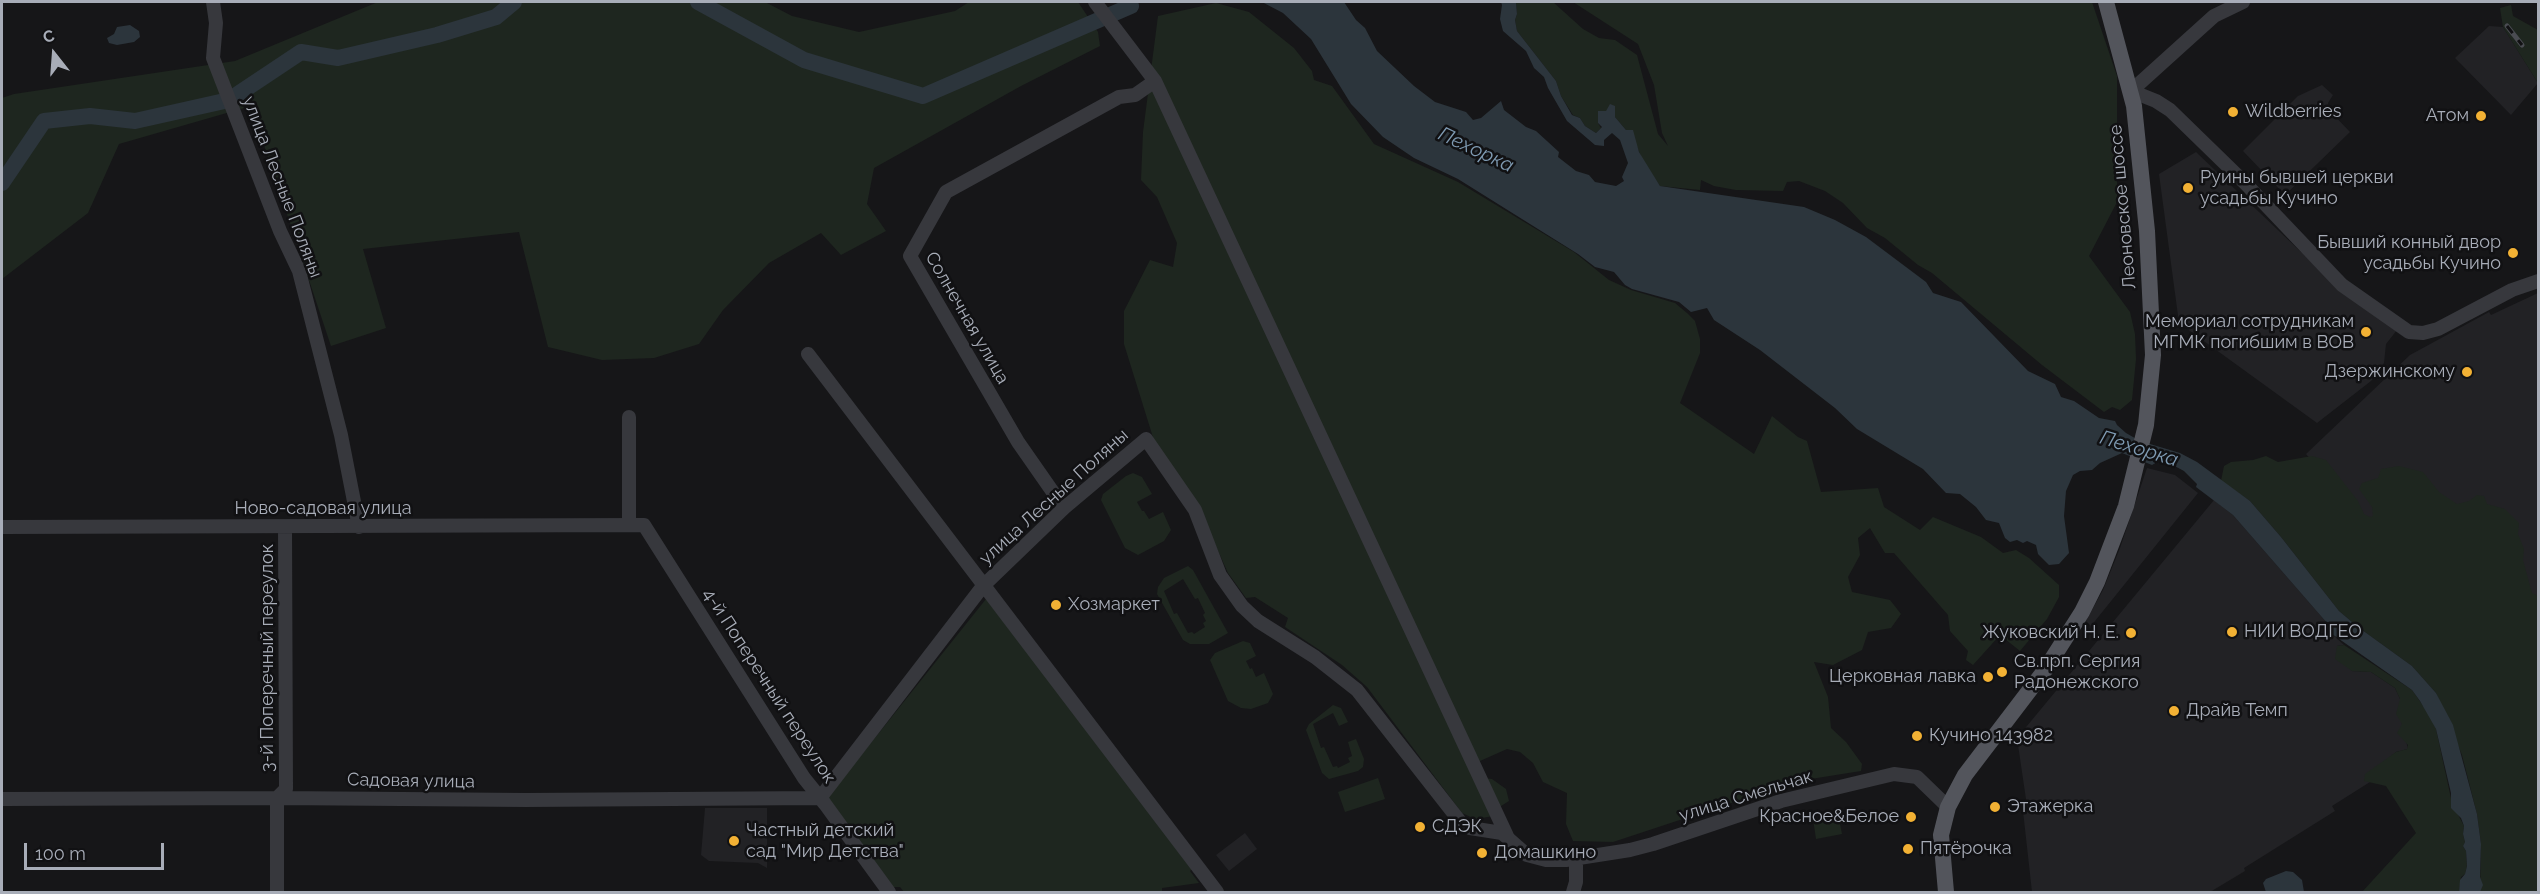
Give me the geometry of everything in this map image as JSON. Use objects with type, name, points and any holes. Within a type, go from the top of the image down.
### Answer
[{"type":"main road","name":"Леоновское шоссе","points":[[1946,892],[1941,836],[1948,807],[1965,775],[2045,670],[2082,612],[2111,547],[2136,469],[2146,425],[2152,364],[2152,313],[2147,231],[2131,91],[2106,2]]},
{"type":"street","name":"улица Лесные Поляны","points":[[213,2],[216,23],[213,58],[280,231],[298,271],[340,435],[359,527]]},
{"type":"street","points":[[1095,2],[1155,81],[1507,836]]},
{"type":"street","points":[[2243,2],[2214,16],[2131,91],[2156,101],[2170,110],[2246,183],[2342,285],[2409,332],[2423,333],[2438,330],[2512,290],[2538,281]]},
{"type":"street","name":"Солнечная улица","points":[[1064,508],[1018,442],[910,255],[946,192],[1119,97],[1135,95],[1155,81]]},
{"type":"street","points":[[808,354],[1217,892]]},
{"type":"street","points":[[629,417],[629,525]]},
{"type":"street","name":"улица Лесные Поляны","points":[[820,798],[983,586],[1064,508],[1146,439],[1190,501],[1220,575],[1242,606],[1258,621],[1315,657],[1357,690],[1462,824],[1470,828],[1498,832],[1507,836],[1521,851],[1533,857],[1555,861],[1576,859]]},
{"type":"street","name":"Ново-садовая улица","points":[[2,527],[644,525]]},
{"type":"street","name":"4-й Поперечный переулок","points":[[644,525],[804,778],[889,892]]},
{"type":"street","name":"3-й Поперечный переулок","points":[[278,892],[277,798],[286,789],[285,527]]},
{"type":"street","name":"улица Смельчак","points":[[1576,859],[1653,844],[1781,801],[1894,774],[1917,777],[1948,807]]},
{"type":"street","name":"Садовая улица","points":[[2,799],[820,798]]},
{"type":"street","points":[[1573,892],[1576,882],[1576,859]]},
{"type":"shaded area","points":[[378,2],[765,2],[792,16],[859,32],[955,11],[969,2],[1078,2],[1098,32],[1100,46],[1021,86],[874,168],[867,204],[886,231],[841,255],[821,233],[769,263],[723,310],[699,344],[654,358],[602,360],[548,347],[519,232],[363,249],[386,328],[331,346],[251,106],[119,144],[88,213],[2,279],[2,98],[14,94],[235,61]]},
{"type":"shaded area","points":[[1516,2],[1553,2],[1583,29],[1599,38],[1615,40],[1637,55],[1658,134],[1668,146],[1662,133],[1654,85],[1638,44],[1573,2],[2092,2],[2117,76],[2117,202],[2089,256],[2130,312],[2135,334],[2136,359],[2132,400],[2120,410],[2112,407],[2104,412],[2042,365],[1932,273],[1918,265],[1885,238],[1867,228],[1843,203],[1825,191],[1799,181],[1787,182],[1783,191],[1736,190],[1714,186],[1701,180],[1700,190],[1660,186],[1643,161],[1632,130],[1626,130],[1615,117],[1606,111],[1598,123],[1601,128],[1596,133],[1585,126],[1580,118],[1573,115],[1561,96],[1556,81],[1517,31]]},
{"type":"shaded area","points":[[1216,3],[1249,12],[1294,48],[1312,71],[1314,80],[1332,86],[1374,144],[1458,182],[1574,252],[1609,280],[1631,290],[1675,303],[1687,313],[1695,321],[1700,339],[1700,353],[1680,403],[1754,454],[1772,416],[1798,437],[1807,441],[1821,492],[1878,488],[1884,507],[1920,530],[1933,517],[1981,537],[2003,553],[2016,550],[2029,558],[2059,585],[2059,597],[2047,619],[2020,651],[2000,635],[1973,665],[1966,660],[1968,651],[1950,631],[1948,615],[1894,553],[1885,553],[1870,528],[1858,538],[1860,555],[1848,577],[1852,592],[1890,600],[1901,614],[1891,628],[1868,632],[1862,650],[1833,665],[1814,662],[1828,697],[1831,728],[1846,742],[1862,764],[1861,771],[1798,781],[1613,842],[1573,841],[1566,824],[1567,793],[1543,782],[1533,763],[1520,752],[1507,749],[1480,761],[1473,768],[1477,777],[1492,779],[1506,789],[1509,801],[1501,806],[1494,816],[1475,819],[1462,813],[1367,687],[1342,665],[1285,627],[1288,618],[1255,597],[1246,598],[1228,573],[1195,500],[1156,447],[1124,344],[1124,311],[1150,260],[1173,267],[1177,243],[1157,197],[1141,180],[1143,132],[1158,16]]},
{"type":"shaded area","points":[[2511,5],[2513,16],[2538,30],[2538,83],[2503,27],[2500,8]]},
{"type":"shaded area","points":[[2489,26],[2503,27],[2538,83],[2511,115],[2455,58]]},
{"type":"shaded area","points":[[2322,85],[2333,95],[2328,103],[2329,110],[2350,132],[2285,195],[2243,151],[2298,96]]},
{"type":"shaded area","points":[[2196,152],[2344,293],[2397,330],[2386,344],[2384,363],[2371,381],[2317,423],[2179,323],[2159,174]]},
{"type":"shaded area","points":[[2538,293],[2538,712],[2471,647],[2306,454],[2410,355],[2489,312],[2491,315]]},
{"type":"shaded area","points":[[2266,456],[2278,462],[2312,456],[2326,460],[2358,501],[2364,514],[2370,517],[2373,516],[2372,507],[2359,489],[2362,483],[2378,478],[2381,469],[2399,466],[2423,472],[2439,492],[2457,504],[2469,501],[2477,495],[2484,496],[2487,504],[2505,509],[2519,523],[2518,534],[2524,549],[2523,560],[2532,593],[2538,596],[2538,892],[2480,892],[2481,844],[2477,814],[2462,755],[2436,693],[2412,666],[2339,611],[2250,501],[2221,481],[2224,466],[2231,462]]},
{"type":"shaded area","points":[[2147,468],[2175,475],[2198,493],[2091,626],[2086,621],[2103,590],[2120,548]]},
{"type":"shaded area","points":[[1133,473],[1142,477],[1152,494],[1137,502],[1142,511],[1149,519],[1163,512],[1171,530],[1164,541],[1138,555],[1125,548],[1101,500],[1103,494]]},
{"type":"shaded area","name":"НИИ ВОДГЕО","points":[[2214,500],[2233,515],[2327,623],[2332,634],[2344,645],[2337,646],[2352,671],[2371,672],[2395,688],[2400,699],[2402,724],[2408,749],[2396,752],[2365,780],[2370,782],[2332,806],[2335,811],[2210,892],[2032,892],[2023,811],[2027,806],[2017,738]]},
{"type":"shaded area","points":[[1188,566],[1193,570],[1228,633],[1209,644],[1190,644],[1183,640],[1157,594],[1158,587],[1164,578]],"holes":[[[1183,579],[1195,599],[1198,598],[1206,621],[1203,623],[1205,627],[1194,634],[1188,633],[1177,613],[1174,614],[1164,591]]]},
{"type":"shaded area","points":[[986,599],[1193,868],[1190,871],[1199,883],[1162,888],[1162,892],[904,892],[900,887],[893,887],[826,799]]},
{"type":"shaded area","points":[[1243,641],[1250,643],[1256,656],[1246,661],[1250,669],[1252,668],[1256,677],[1264,673],[1273,694],[1268,703],[1251,709],[1241,708],[1228,701],[1210,660],[1215,653]]},
{"type":"shaded area","points":[[2344,645],[2412,690],[2431,717],[2436,729],[2452,803],[2464,826],[2463,846],[2466,851],[2467,866],[2465,874],[2461,877],[2459,892],[2362,892],[2416,833],[2386,786],[2364,781],[2365,774],[2396,752],[2407,749],[2408,745],[2397,733],[2402,724],[2396,714],[2400,699],[2395,688],[2371,672],[2352,671],[2335,659],[2337,646]]},
{"type":"shaded area","points":[[1333,705],[1341,708],[1348,722],[1339,726],[1333,713],[1313,724],[1321,748],[1324,747],[1333,767],[1338,768],[1350,762],[1348,758],[1352,756],[1348,742],[1356,739],[1364,759],[1363,767],[1358,771],[1329,779],[1322,773],[1306,730],[1309,724]]},
{"type":"shaded area","points":[[1378,778],[1385,799],[1345,812],[1338,792]]},
{"type":"shaded area","name":"Частный детский сад \"Мир Детства\"","points":[[705,808],[767,808],[767,868],[758,863],[709,861],[701,855]]},
{"type":"shaded area","points":[[1838,814],[1842,834],[1816,839],[1813,819]]},
{"type":"shaded area","points":[[1245,833],[1257,849],[1229,871],[1216,855]]},
{"type":"water","name":"Пехорка","points":[[1262,2],[1344,2],[1356,20],[1365,28],[1377,51],[1414,86],[1435,102],[1466,112],[1473,120],[1481,118],[1501,101],[1504,110],[1526,127],[1536,131],[1559,152],[1558,157],[1576,171],[1589,175],[1595,182],[1616,186],[1624,181],[1622,177],[1628,163],[1620,140],[1612,133],[1604,140],[1604,146],[1595,145],[1567,121],[1544,77],[1534,68],[1526,51],[1503,31],[1500,19],[1501,2],[1516,2],[1517,31],[1556,81],[1561,96],[1572,115],[1580,118],[1585,126],[1596,133],[1602,127],[1598,123],[1598,111],[1606,111],[1610,104],[1615,106],[1615,117],[1626,130],[1633,130],[1639,152],[1660,186],[1804,207],[1835,220],[1866,237],[1926,282],[1933,293],[1961,302],[2028,371],[2055,384],[2061,397],[2074,401],[2099,418],[2115,421],[2126,433],[2140,441],[2180,453],[2197,462],[2250,501],[2339,611],[2412,666],[2436,693],[2453,725],[2477,814],[2481,844],[2480,877],[2483,885],[2480,892],[2459,892],[2460,880],[2467,866],[2466,851],[2463,846],[2464,826],[2461,818],[2451,808],[2451,793],[2436,729],[2420,701],[2412,690],[2332,634],[2327,623],[2233,515],[2196,487],[2197,484],[2184,471],[2167,462],[2157,462],[2152,465],[2122,453],[2100,463],[2092,470],[2080,471],[2073,475],[2066,491],[2064,516],[2069,553],[2059,564],[2049,565],[2038,554],[2036,545],[2027,541],[2010,542],[2005,538],[1999,523],[1986,520],[1976,507],[1960,494],[1946,493],[1923,469],[1857,429],[1835,408],[1760,350],[1714,320],[1707,308],[1691,312],[1679,302],[1632,289],[1625,285],[1614,272],[1595,267],[1458,179],[1414,158],[1383,137],[1351,104],[1311,39],[1283,13]]},
{"type":"water","points":[[130,25],[139,31],[140,37],[134,42],[117,45],[109,43],[107,38],[114,34],[117,27]]},
{"type":"water","points":[[2286,871],[2293,872],[2302,880],[2304,892],[2266,892],[2263,883],[2266,879]]},
{"type":"waterway","points":[[2,183],[44,121],[90,116],[135,121],[229,100],[301,52],[338,58],[437,35],[496,17],[514,2]]},
{"type":"waterway","points":[[698,2],[804,60],[923,96],[1131,6]]},
{"type":"railway","points":[[2507,26],[2522,45]]},
{"type":"place","name":"Wildberries","points":[[2233,112]]},
{"type":"place","name":"Атом","points":[[2481,116]]},
{"type":"place","name":"Руины бывшей церкви усадьбы Кучино","points":[[2188,188]]},
{"type":"place","name":"Бывший конный двор усадьбы Кучино","points":[[2513,253]]},
{"type":"place","name":"Мемориал сотрудникам МГМК погибшим в ВОВ","points":[[2366,332]]},
{"type":"place","name":"Дзержинскому","points":[[2467,372]]},
{"type":"place","name":"Хозмаркет","points":[[1056,605]]},
{"type":"place","name":"НИИ ВОДГЕО","points":[[2232,632]]},
{"type":"place","name":"Жуковский Н. Е.","points":[[2131,633]]},
{"type":"place","name":"Св.прп. Сергия Радонежского","points":[[2002,672]]},
{"type":"place","name":"Церковная лавка","points":[[1988,677]]},
{"type":"place","name":"Драйв Темп","points":[[2174,711]]},
{"type":"place","name":"Кучино 143982","points":[[1917,736]]},
{"type":"place","name":"Этажерка","points":[[1995,807]]},
{"type":"place","name":"Красное&Белое","points":[[1911,817]]},
{"type":"place","name":"СДЭК","points":[[1420,827]]},
{"type":"place","name":"Частный детский сад \"Мир Детства\"","points":[[734,841]]},
{"type":"place","name":"Пятёрочка","points":[[1908,849]]},
{"type":"place","name":"Домашкино","points":[[1482,853]]}]
